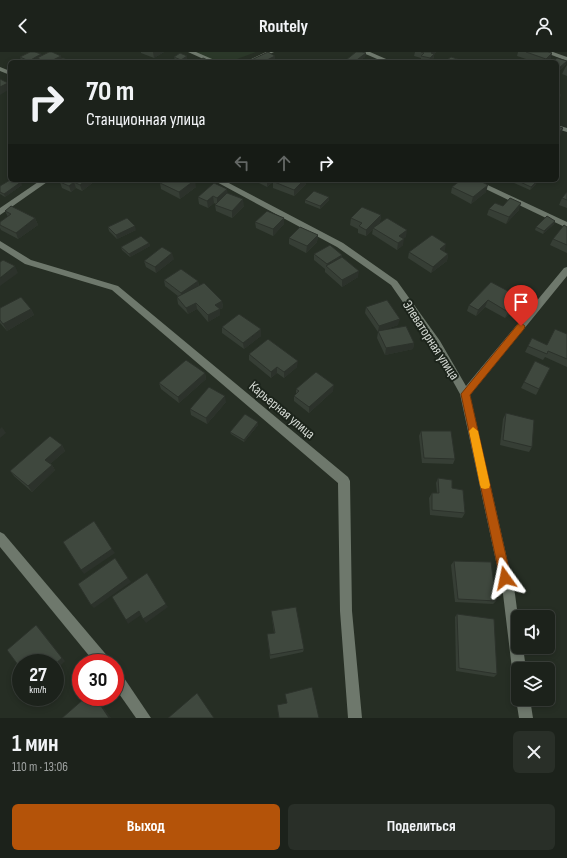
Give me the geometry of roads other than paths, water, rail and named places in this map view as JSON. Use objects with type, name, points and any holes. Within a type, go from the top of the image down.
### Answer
[{"type":"street","points":[[191,52],[211,60]]},
{"type":"street","points":[[253,60],[271,52]]},
{"type":"street","points":[[364,52],[385,60]]},
{"type":"street","points":[[547,52],[567,59]]},
{"type":"street","points":[[0,212],[43,182]]},
{"type":"street","name":"Элеваторная улица","points":[[221,182],[340,246],[394,283],[437,344],[465,394],[509,594],[518,662]]},
{"type":"street","points":[[475,182],[567,225]]},
{"type":"street","name":"Карьерная улица","points":[[0,244],[28,262],[115,288],[344,481],[346,611],[355,718]]},
{"type":"street","points":[[465,394],[567,270]]},
{"type":"street","points":[[0,538],[97,654]]},
{"type":"street","points":[[124,690],[144,718]]},
{"type":"street","points":[[524,706],[526,718]]}]
